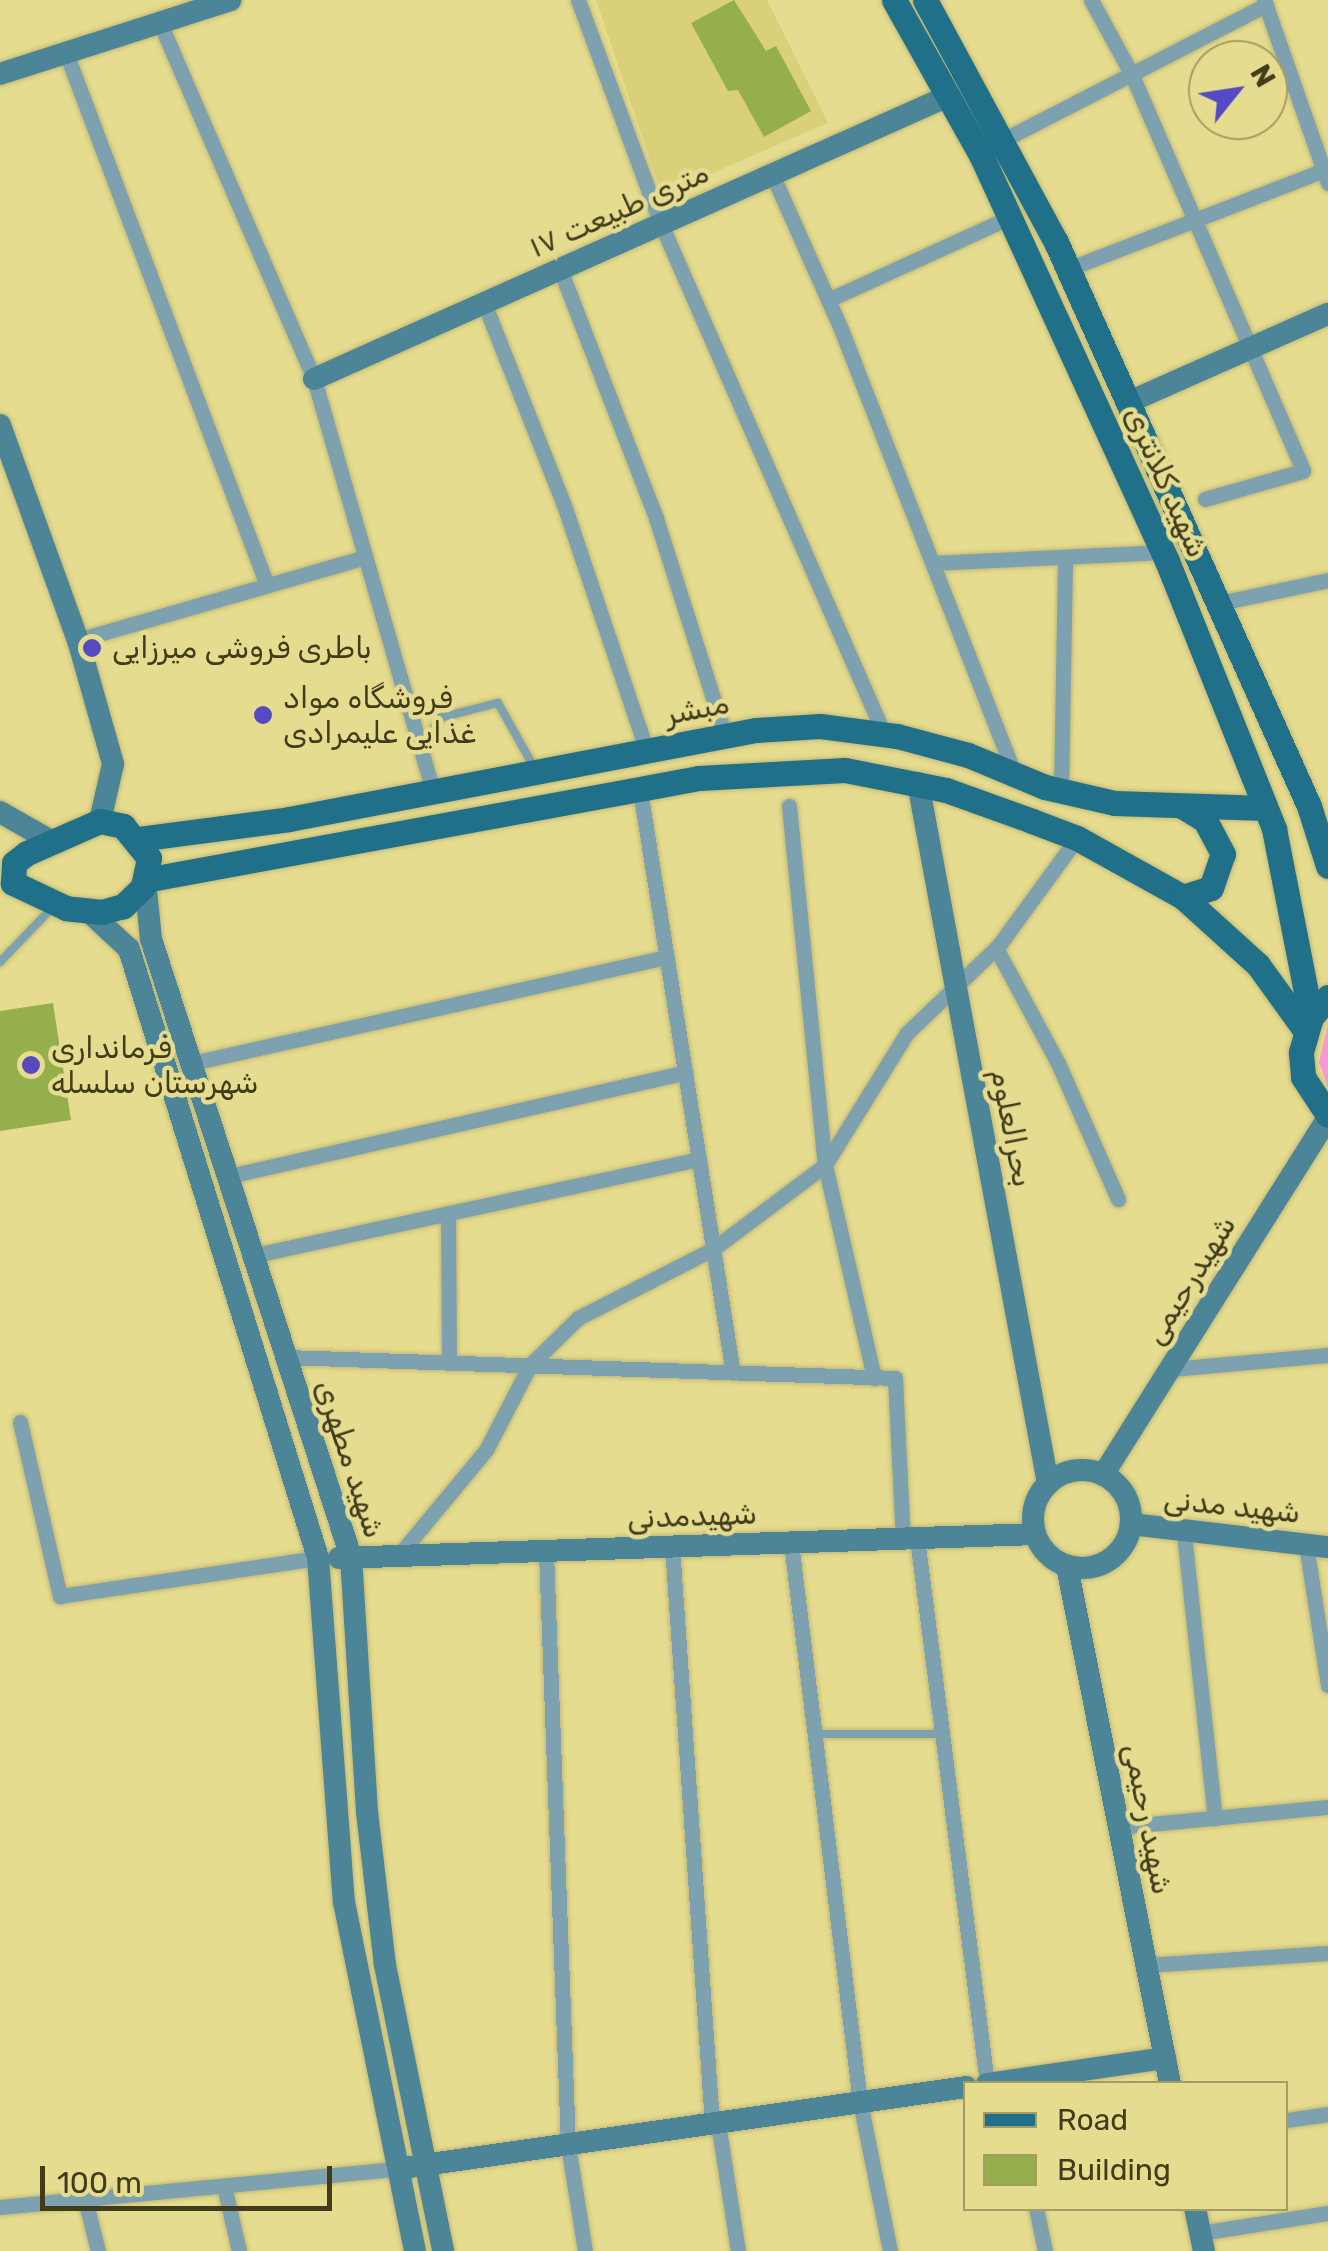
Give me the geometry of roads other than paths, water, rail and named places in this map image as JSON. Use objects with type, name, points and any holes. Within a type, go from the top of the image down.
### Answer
[{"type":"main road","points":[[0,74],[230,0]]},
{"type":"main road","name":"شهید کلانتری","points":[[894,0],[1010,217],[1163,552],[1265,808],[1293,906],[1315,1015],[1304,1077],[1328,1117]]},
{"type":"main road","name":"شهید کلانتری","points":[[925,0],[1003,140],[1068,269],[1220,604],[1318,805],[1328,866]]},
{"type":"main road","name":"۱۷ متری طبیعت","points":[[314,379],[948,96]]},
{"type":"main road","points":[[1128,402],[1328,314]]},
{"type":"main road","points":[[0,425],[78,640],[113,764],[100,821]]},
{"type":"main road","name":"مبشر","points":[[138,839],[434,792],[725,736],[820,726],[884,734],[1061,791],[1116,803],[1265,808]]},
{"type":"main road","points":[[145,880],[640,790],[793,768],[918,783],[1078,838],[1183,897],[1315,1015]]},
{"type":"main road","name":"بحرالعلوم","points":[[918,783],[1048,1484]]},
{"type":"main road","points":[[1183,807],[1205,820],[1223,854],[1211,888],[1183,897]]},
{"type":"main road","points":[[0,812],[45,844]]},
{"type":"main road","points":[[0,902],[56,903],[87,910],[123,906],[145,880],[149,858],[138,839],[123,826],[100,821],[45,844],[14,863],[13,883],[56,903]]},
{"type":"main road","points":[[0,852],[45,844]]},
{"type":"main road","name":"شهید مطهری","points":[[145,880],[151,939],[351,1558],[366,1812],[386,1966],[443,2251]]},
{"type":"main road","name":"شهید مطهری","points":[[87,910],[129,949],[318,1558],[344,1902],[414,2251]]},
{"type":"main road","name":"شهیدرحیمی","points":[[1103,1475],[1328,1117]]},
{"type":"main road","points":[[1074,1470],[1103,1475],[1124,1495],[1130,1524],[1109,1560],[1067,1566],[1035,1534],[1034,1507],[1048,1484],[1074,1470]]},
{"type":"main road","name":"شهید مدنی","points":[[1130,1524],[1184,1534],[1317,1546]]},
{"type":"main road","name":"شهیدمدنی","points":[[318,1558],[1035,1534]]},
{"type":"main road","name":"شهید رحیمی","points":[[1067,1566],[1169,2081]]},
{"type":"main road","points":[[1018,2081],[1165,2058]]},
{"type":"main road","points":[[396,2169],[963,2087]]},
{"type":"main road","points":[[1196,2211],[1202,2242]]},
{"type":"street","points":[[578,0],[661,224],[884,734]]},
{"type":"street","points":[[1090,0],[1132,75],[1193,218],[1254,346],[1303,471],[1205,499]]},
{"type":"street","points":[[1003,140],[1265,2],[1326,176],[1193,218],[1068,269]]},
{"type":"street","points":[[160,23],[314,379],[434,792]]},
{"type":"street","points":[[66,53],[266,585]]},
{"type":"street","points":[[772,174],[828,300],[1014,774]]},
{"type":"street","points":[[828,300],[1010,217]]},
{"type":"street","points":[[560,269],[656,518],[725,736]]},
{"type":"street","points":[[484,303],[564,506],[647,752]]},
{"type":"street","points":[[933,563],[1163,552]]},
{"type":"street","points":[[78,640],[365,557]]},
{"type":"street","points":[[1061,791],[1065,557]]},
{"type":"street","points":[[1220,604],[1328,580]]},
{"type":"street","points":[[640,790],[733,1373]]},
{"type":"street","points":[[789,806],[824,1165],[874,1378]]},
{"type":"street","points":[[398,1556],[486,1450],[530,1366],[578,1318],[713,1249],[824,1165],[907,1033],[996,948],[1078,838]]},
{"type":"street","points":[[996,948],[1058,1063],[1118,1199]]},
{"type":"street","points":[[192,1063],[666,957]]},
{"type":"street","points":[[229,1176],[685,1072]]},
{"type":"street","points":[[255,1255],[699,1159]]},
{"type":"street","points":[[448,1213],[450,1363]]},
{"type":"street","points":[[1170,1369],[1328,1355]]},
{"type":"street","points":[[286,1357],[895,1378],[910,1538],[942,1734],[987,2081]]},
{"type":"street","points":[[20,1422],[60,1596],[318,1558]]},
{"type":"street","points":[[1184,1534],[1215,1818]]},
{"type":"street","points":[[791,1542],[860,2102],[890,2251]]},
{"type":"street","points":[[672,1546],[715,2123],[738,2251]]},
{"type":"street","points":[[1317,1546],[1328,1685]]},
{"type":"street","points":[[546,1551],[568,2145],[585,2251]]},
{"type":"street","points":[[1119,1827],[1328,1807]]},
{"type":"street","points":[[1146,1965],[1328,1953]]},
{"type":"street","points":[[1288,2120],[1328,2114]]},
{"type":"street","points":[[0,2207],[396,2169]]},
{"type":"street","points":[[224,2186],[239,2251]]},
{"type":"street","points":[[85,2199],[98,2251]]},
{"type":"street","points":[[1037,2211],[1045,2251]]},
{"type":"street","points":[[1202,2242],[1328,2213]]},
{"type":"lane","points":[[422,751],[439,718],[498,703],[537,772]]},
{"type":"lane","points":[[0,962],[56,903]]},
{"type":"lane","points":[[815,1734],[942,1734]]},
{"type":"place","name":"باطری فروشی میرزایی","points":[[92,648]]},
{"type":"place","name":"فروشگاه مواد غذایی علیمرادی","points":[[263,715]]},
{"type":"place","name":"فرمانداری شهرستان سلسله","points":[[31,1065]]}]
